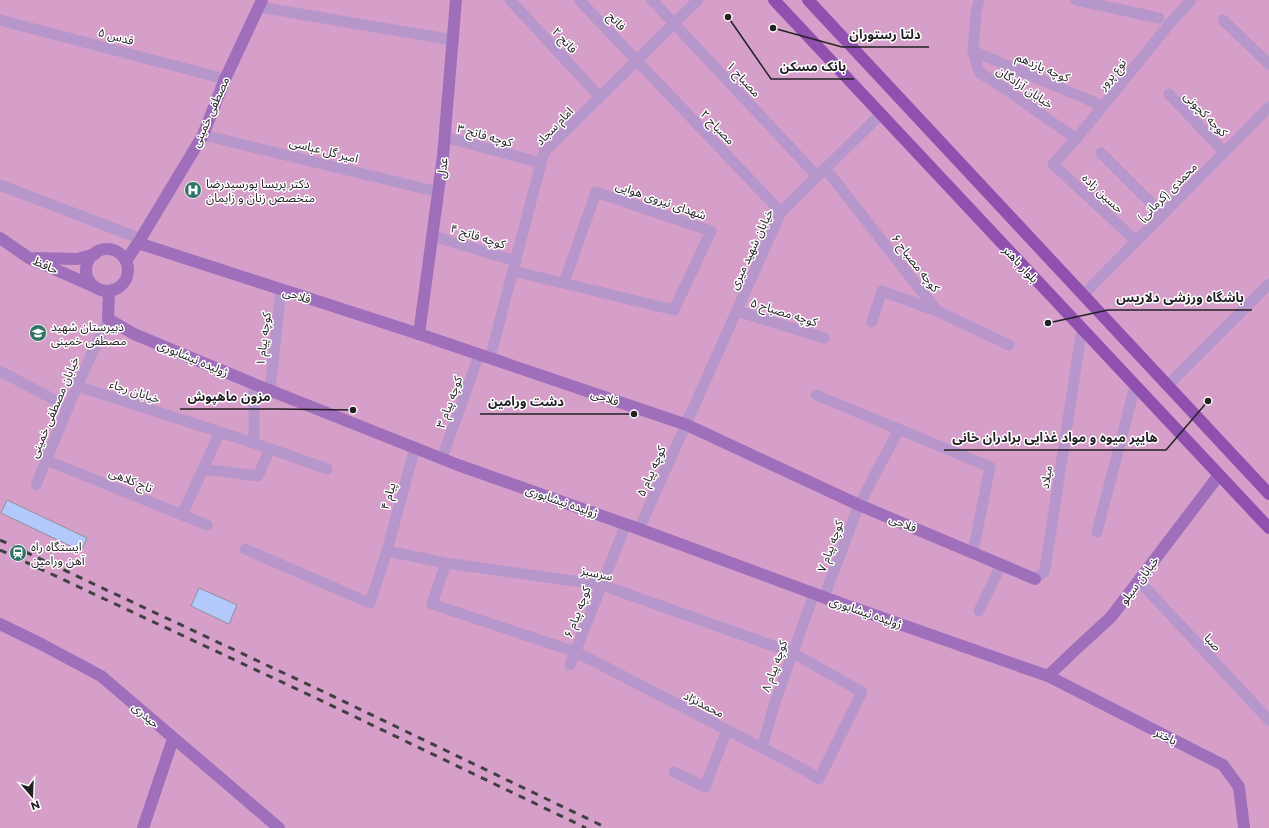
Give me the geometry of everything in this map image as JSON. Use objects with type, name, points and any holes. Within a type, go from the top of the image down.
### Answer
[{"type":"main road","name":"عدل","points":[[419,334],[445,138],[456,0]]},
{"type":"main road","name":"بلوار باهنر","points":[[774,0],[1269,528]]},
{"type":"main road","name":"بلوار باهنر","points":[[808,0],[1269,494]]},
{"type":"main road","name":"مصطفی خمینی","points":[[126,261],[140,241],[203,135],[225,79],[260,4]]},
{"type":"main road","name":"حافظ","points":[[0,238],[29,258],[95,287]]},
{"type":"main road","name":"فلاحی","points":[[140,241],[687,425],[859,505],[1035,579]]},
{"type":"main road","points":[[102,250],[116,251],[122,255],[126,261],[128,274],[126,280],[122,286],[116,290],[102,291],[90,283],[86,270],[90,258],[95,254],[102,250]]},
{"type":"main road","points":[[29,258],[77,258],[95,254]]},
{"type":"main road","points":[[108,319],[109,291]]},
{"type":"main road","name":"ژولیده نیشابوری","points":[[108,319],[134,334],[254,384],[442,458],[626,524],[819,596],[1048,676]]},
{"type":"main road","name":"خیابان سیلو","points":[[1048,676],[1111,617],[1219,475]]},
{"type":"main road","name":"حیدری","points":[[0,624],[101,676],[279,828]]},
{"type":"main road","name":"باختر","points":[[1048,676],[1223,765],[1239,787],[1244,828]]},
{"type":"main road","points":[[143,828],[174,739]]},
{"type":"street","name":"فاتح ۲","points":[[510,0],[600,97]]},
{"type":"street","name":"فاتح","points":[[579,0],[636,61]]},
{"type":"street","name":"مصباح ۱","points":[[652,0],[821,172]]},
{"type":"street","name":"امام سجاد","points":[[485,357],[514,266],[544,152],[698,0]]},
{"type":"street","name":"خیابان آزادگان","points":[[979,0],[976,13],[973,51],[980,72],[1076,139]]},
{"type":"street","points":[[1076,0],[1158,18]]},
{"type":"street","name":"نوع پرور","points":[[1054,164],[1191,0]]},
{"type":"street","points":[[260,4],[453,40]]},
{"type":"street","name":"قدس ۵","points":[[0,20],[225,79]]},
{"type":"street","points":[[1223,20],[1269,64]]},
{"type":"street","name":"کوچه یازدهم","points":[[973,51],[1103,106]]},
{"type":"street","name":"مصباح ۲","points":[[636,61],[781,212]]},
{"type":"street","name":"کوچه کچونی","points":[[1168,94],[1224,152]]},
{"type":"street","name":"محمدی (کرمانی)","points":[[1083,295],[1269,107]]},
{"type":"street","name":"خیابان شهید میری","points":[[687,425],[781,212],[880,114]]},
{"type":"street","name":"امیر گل عباسی","points":[[203,135],[438,192]]},
{"type":"street","name":"کوچه فاتح ۳","points":[[445,138],[541,163]]},
{"type":"street","points":[[1101,153],[1162,214]]},
{"type":"street","name":"حسین زاده","points":[[1054,164],[1136,241]]},
{"type":"street","name":"کوچه مصباح ۶","points":[[821,172],[937,311],[1009,345]]},
{"type":"street","points":[[0,185],[140,241]]},
{"type":"street","name":"شهدای نیروی هوایی","points":[[514,266],[564,283],[674,310],[711,231],[596,192],[564,283]]},
{"type":"street","name":"کوچه فاتح ۴","points":[[432,236],[514,266]]},
{"type":"street","points":[[1168,386],[1269,284]]},
{"type":"street","name":"کوچه پیام ۱","points":[[270,390],[282,290]]},
{"type":"street","points":[[872,322],[882,291],[937,311]]},
{"type":"street","name":"کوچه مصباح ۵","points":[[737,311],[824,338]]},
{"type":"street","name":"خیابان مصطفی خمینی","points":[[36,485],[77,386],[108,319]]},
{"type":"street","name":"میلاد","points":[[1035,579],[1044,572],[1046,563],[1082,328]]},
{"type":"street","name":"کوچه پیام ۳","points":[[442,458],[485,357]]},
{"type":"street","points":[[0,371],[68,407]]},
{"type":"street","points":[[254,384],[254,443]]},
{"type":"street","name":"خیابان رجاء","points":[[77,386],[254,443],[327,469]]},
{"type":"street","points":[[1097,532],[1135,386]]},
{"type":"street","points":[[816,395],[990,467],[973,552]]},
{"type":"street","name":"کوچه پیام ۵","points":[[639,529],[687,425]]},
{"type":"street","name":"کوچه پیام ۷","points":[[819,596],[859,505],[899,429]]},
{"type":"street","points":[[182,515],[220,432]]},
{"type":"street","name":"پیام ۴","points":[[244,549],[370,603],[387,551],[415,447]]},
{"type":"street","points":[[203,469],[258,476],[270,449]]},
{"type":"street","name":"تاج کلاهی","points":[[46,460],[207,525]]},
{"type":"street","name":"کوچه پیام ۶","points":[[570,665],[626,524]]},
{"type":"street","name":"سرسبز","points":[[387,551],[446,563],[602,585],[793,653],[862,692],[819,779]]},
{"type":"street","name":"محمدنژاد","points":[[446,563],[432,604],[576,652],[819,779]]},
{"type":"street","points":[[979,611],[1001,564]]},
{"type":"street","name":"صبا","points":[[1139,581],[1269,720]]},
{"type":"street","name":"کوچه پیام ۸","points":[[762,748],[775,702],[793,653],[819,596]]},
{"type":"street","points":[[674,772],[705,787],[727,730]]},
{"type":"shaded area","points":[[0,0],[1269,0],[1269,828],[0,828]]},
{"type":"building","points":[[7,500],[87,538],[81,551],[1,513]]},
{"type":"building","points":[[199,588],[237,605],[229,624],[191,606]]},
{"type":"railway","points":[[0,540],[322,691],[607,828]]},
{"type":"railway","points":[[0,550],[318,699],[586,828]]},
{"type":"place","name":"بانک مسکن","points":[[728,17]]},
{"type":"place","name":"دلتا رستوران","points":[[773,28]]},
{"type":"place","name":"دکتر پریسا پورسیدرضا متخصص زنان و زایمان","points":[[193,190]]},
{"type":"place","name":"باشگاه ورزشی دلاریس","points":[[1048,323]]},
{"type":"place","name":"دبیرستان شهید مصطفی خمینی","points":[[38,333]]},
{"type":"place","name":"هایپر میوه و‌ مواد غذایی برادران خانی","points":[[1208,401]]},
{"type":"place","name":"مزون ماهپوش","points":[[353,410]]},
{"type":"place","name":"دشت ورامین","points":[[634,414]]},
{"type":"place","name":"ایستگاه راه آهن ورامین","points":[[18,553]]}]
